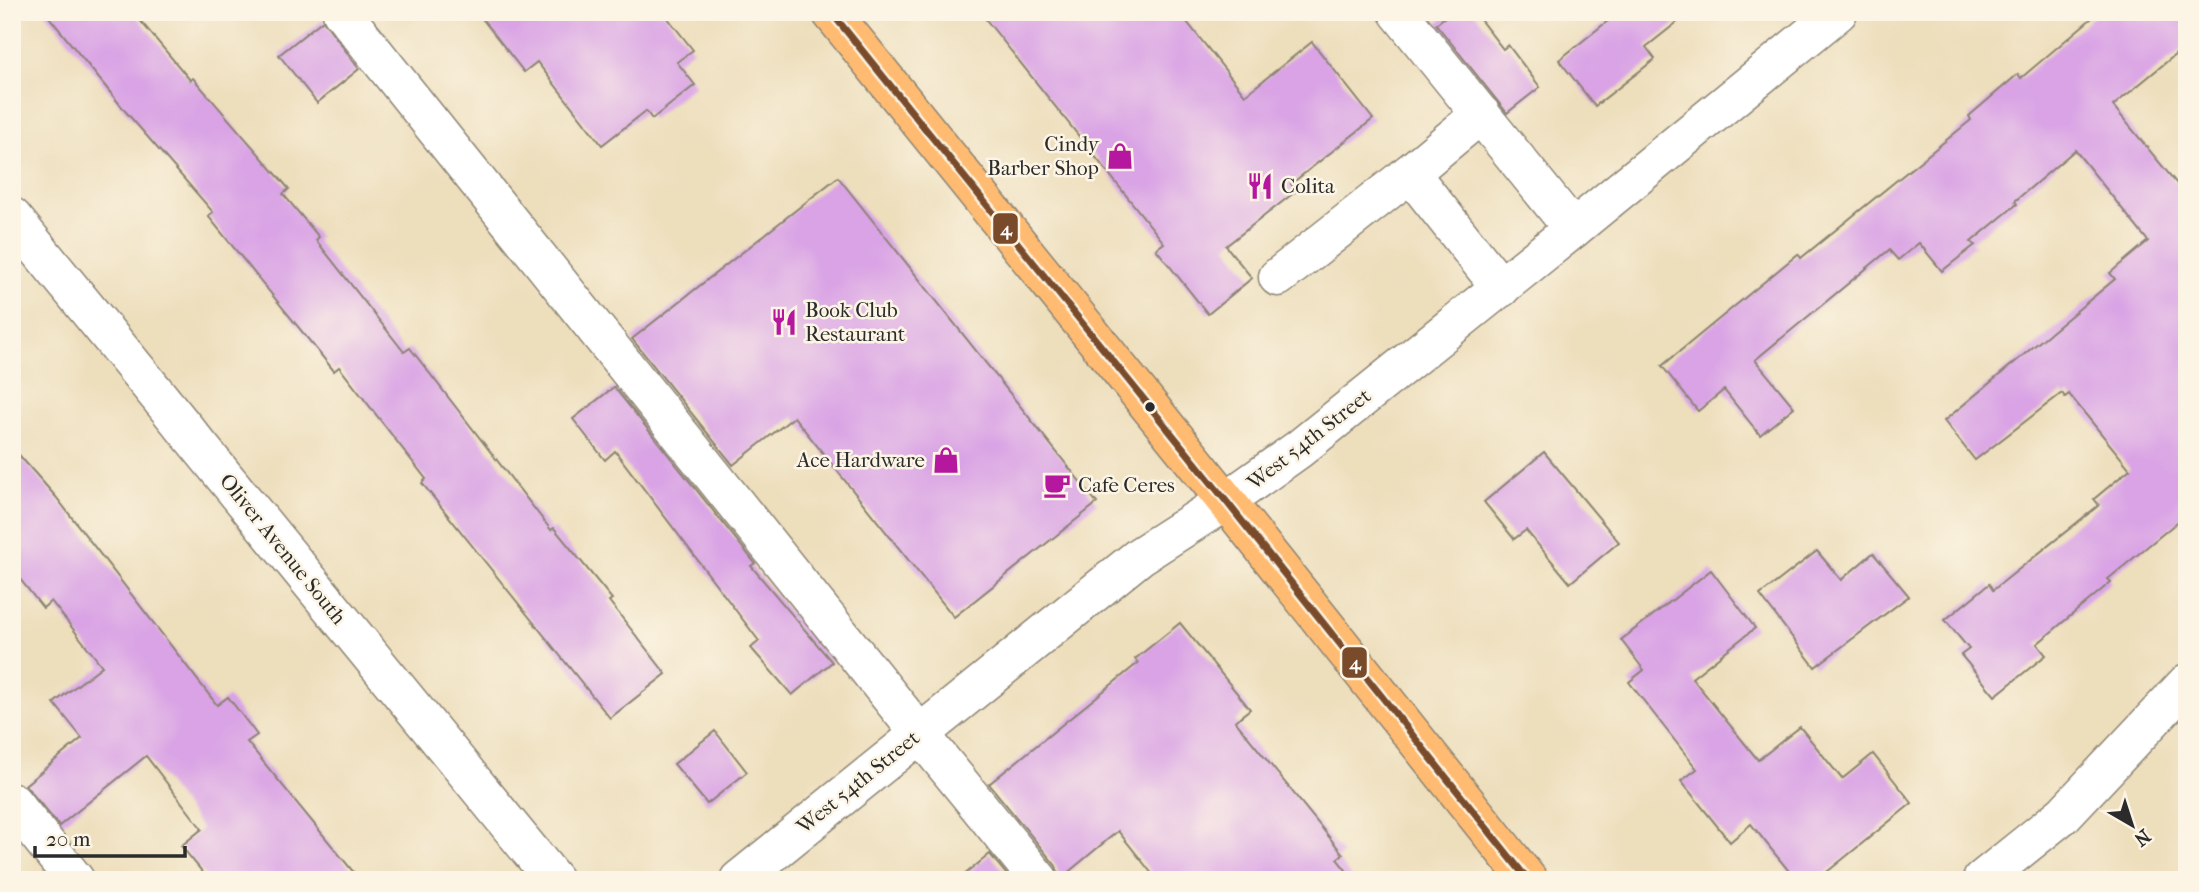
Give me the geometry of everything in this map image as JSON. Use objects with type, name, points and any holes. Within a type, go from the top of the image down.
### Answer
[{"type":"main road","points":[[831,12],[1528,880]]},
{"type":"street","points":[[342,12],[1039,880]]},
{"type":"street","points":[[1398,12],[1573,229]]},
{"type":"street","name":"West 54th Street","points":[[738,880],[1140,556],[1300,449],[1838,12]]},
{"type":"street","points":[[1278,277],[1481,114]]},
{"type":"street","points":[[1410,173],[1501,288]]},
{"type":"street","name":"Oliver Avenue South","points":[[12,218],[554,880]]},
{"type":"street","points":[[1982,880],[2064,814],[2187,683]]},
{"type":"street","points":[[12,802],[75,880]]},
{"type":"building","points":[[45,12],[133,12],[190,80],[193,78],[289,189],[283,194],[319,237],[316,240],[404,352],[410,348],[551,530],[554,528],[612,599],[609,601],[666,674],[610,718],[422,483],[426,479],[339,367],[334,371],[208,216],[213,212],[126,112]]},
{"type":"building","points":[[477,12],[663,12],[693,50],[677,62],[695,85],[652,119],[646,111],[602,145],[537,62],[524,72]]},
{"type":"building","points":[[980,12],[1179,12],[1245,95],[1312,42],[1373,119],[1291,184],[1296,191],[1226,246],[1252,278],[1208,314],[1156,249],[1164,243]]},
{"type":"building","points":[[1451,12],[1474,12],[1503,49],[1508,45],[1540,87],[1507,113],[1436,24]]},
{"type":"building","points":[[1619,12],[1690,12],[1646,47],[1655,59],[1595,106],[1559,60]]},
{"type":"building","points":[[2099,12],[2187,12],[2187,45],[2113,106],[2187,196],[2187,514],[2108,579],[2111,582],[2037,644],[2046,655],[1995,696],[1961,655],[1969,649],[1945,620],[1989,584],[1993,590],[2099,505],[2094,499],[2130,469],[2069,394],[2065,397],[2062,393],[1975,460],[1944,421],[2115,279],[2110,273],[2148,241],[2075,150],[1971,242],[1975,245],[1942,271],[1919,243],[1898,260],[1889,250],[1755,360],[1794,407],[1760,435],[1724,390],[1698,411],[1662,366],[1798,254],[1801,258],[1971,120],[1969,116],[2018,74],[2021,78]]},
{"type":"building","points":[[323,20],[359,69],[317,103],[279,55]]},
{"type":"building","points":[[838,177],[1097,503],[954,617],[794,417],[733,465],[632,339]]},
{"type":"building","points":[[614,387],[755,563],[751,566],[832,662],[792,695],[751,648],[759,641],[615,451],[605,460],[573,419]]},
{"type":"building","points":[[12,447],[56,497],[217,705],[228,697],[257,735],[247,742],[360,880],[209,880],[181,846],[202,829],[146,756],[59,826],[25,785],[82,738],[54,703],[102,666],[51,601],[43,608],[12,569]]},
{"type":"building","points":[[1544,452],[1619,542],[1570,583],[1526,530],[1514,539],[1484,502]]},
{"type":"building","points":[[1817,551],[1841,580],[1873,553],[1909,596],[1815,667],[1760,595]]},
{"type":"building","points":[[1711,570],[1755,628],[1692,678],[1758,760],[1800,727],[1842,779],[1873,754],[1912,803],[1817,880],[1796,880],[1751,824],[1730,842],[1681,781],[1697,769],[1629,682],[1644,670],[1621,640]]},
{"type":"building","points":[[1180,623],[1250,709],[1235,721],[1343,854],[1337,859],[1354,880],[1157,880],[1118,831],[1060,879],[1056,866],[989,784],[1138,663],[1135,659]]},
{"type":"building","points":[[715,731],[747,772],[707,804],[674,764]]},
{"type":"building","points":[[990,854],[1011,880],[958,880]]},
{"type":"transit line","name":"4","points":[[831,12],[1528,880]]},
{"type":"place","name":"Cindy Barber Shop","points":[[1120,156]]},
{"type":"place","name":"Colita","points":[[1260,186]]},
{"type":"place","name":"Book Club Restaurant","points":[[784,322]]},
{"type":"place","name":"Ace Hardware","points":[[946,460]]},
{"type":"place","name":"Cafe Ceres","points":[[1057,485]]}]
